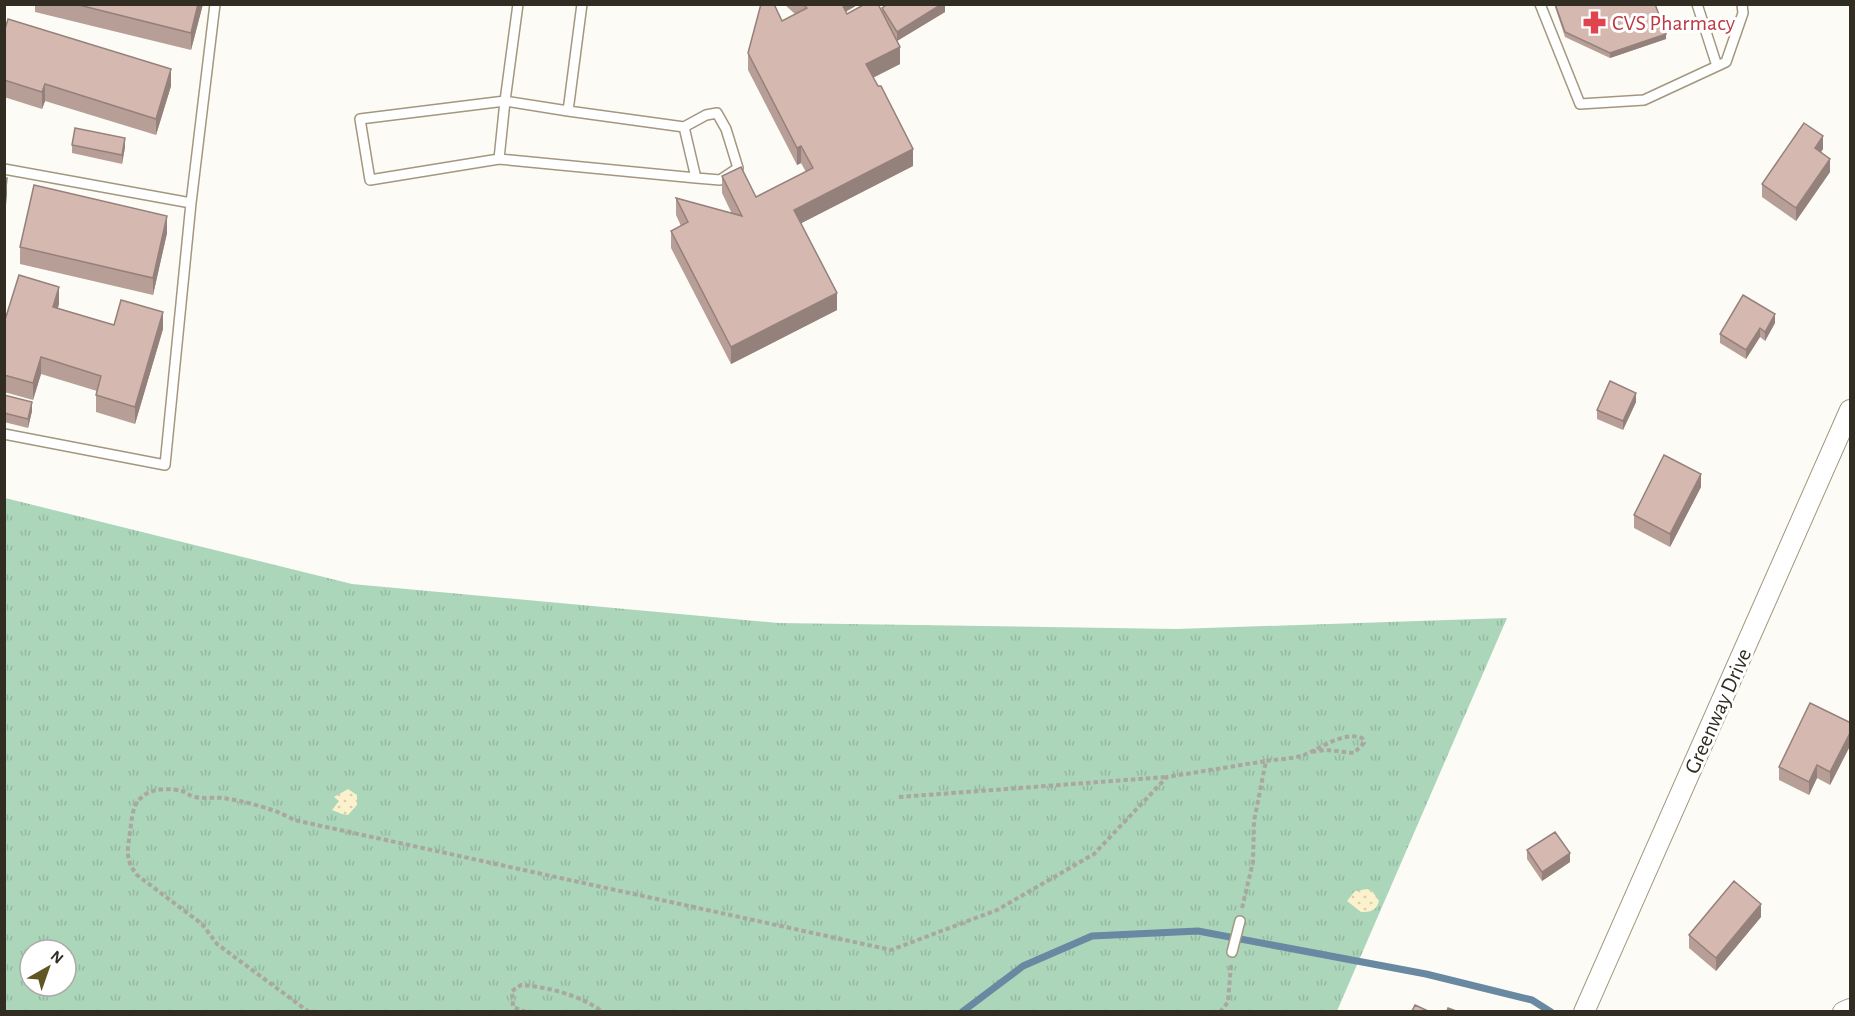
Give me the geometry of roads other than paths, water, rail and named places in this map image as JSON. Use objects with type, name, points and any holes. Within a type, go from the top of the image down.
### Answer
[{"type":"street","name":"Greenway Drive","points":[[1584,1011],[1851,410]]},
{"type":"street","points":[[1843,1011],[1851,1009]]},
{"type":"lane","points":[[4,434],[165,465],[191,203],[215,4]]},
{"type":"lane","points":[[498,159],[518,4]]},
{"type":"lane","points":[[568,111],[582,4]]},
{"type":"lane","points":[[1540,4],[1580,104],[1644,100],[1726,62],[1743,13],[1742,4]]},
{"type":"lane","points":[[1697,4],[1717,66]]},
{"type":"lane","points":[[505,101],[684,127],[706,114],[717,113],[726,129],[738,168],[720,180],[498,159],[370,180],[360,119],[505,101]]},
{"type":"lane","points":[[684,127],[696,178]]},
{"type":"lane","points":[[4,169],[191,203]]},
{"type":"lane","points":[[1232,952],[1240,921]]},
{"type":"waterway","points":[[962,1012],[1023,966],[1092,936],[1198,931],[1426,974],[1532,1000],[1551,1012]]},
{"type":"place","name":"CVS Pharmacy","points":[[1594,23]]}]
